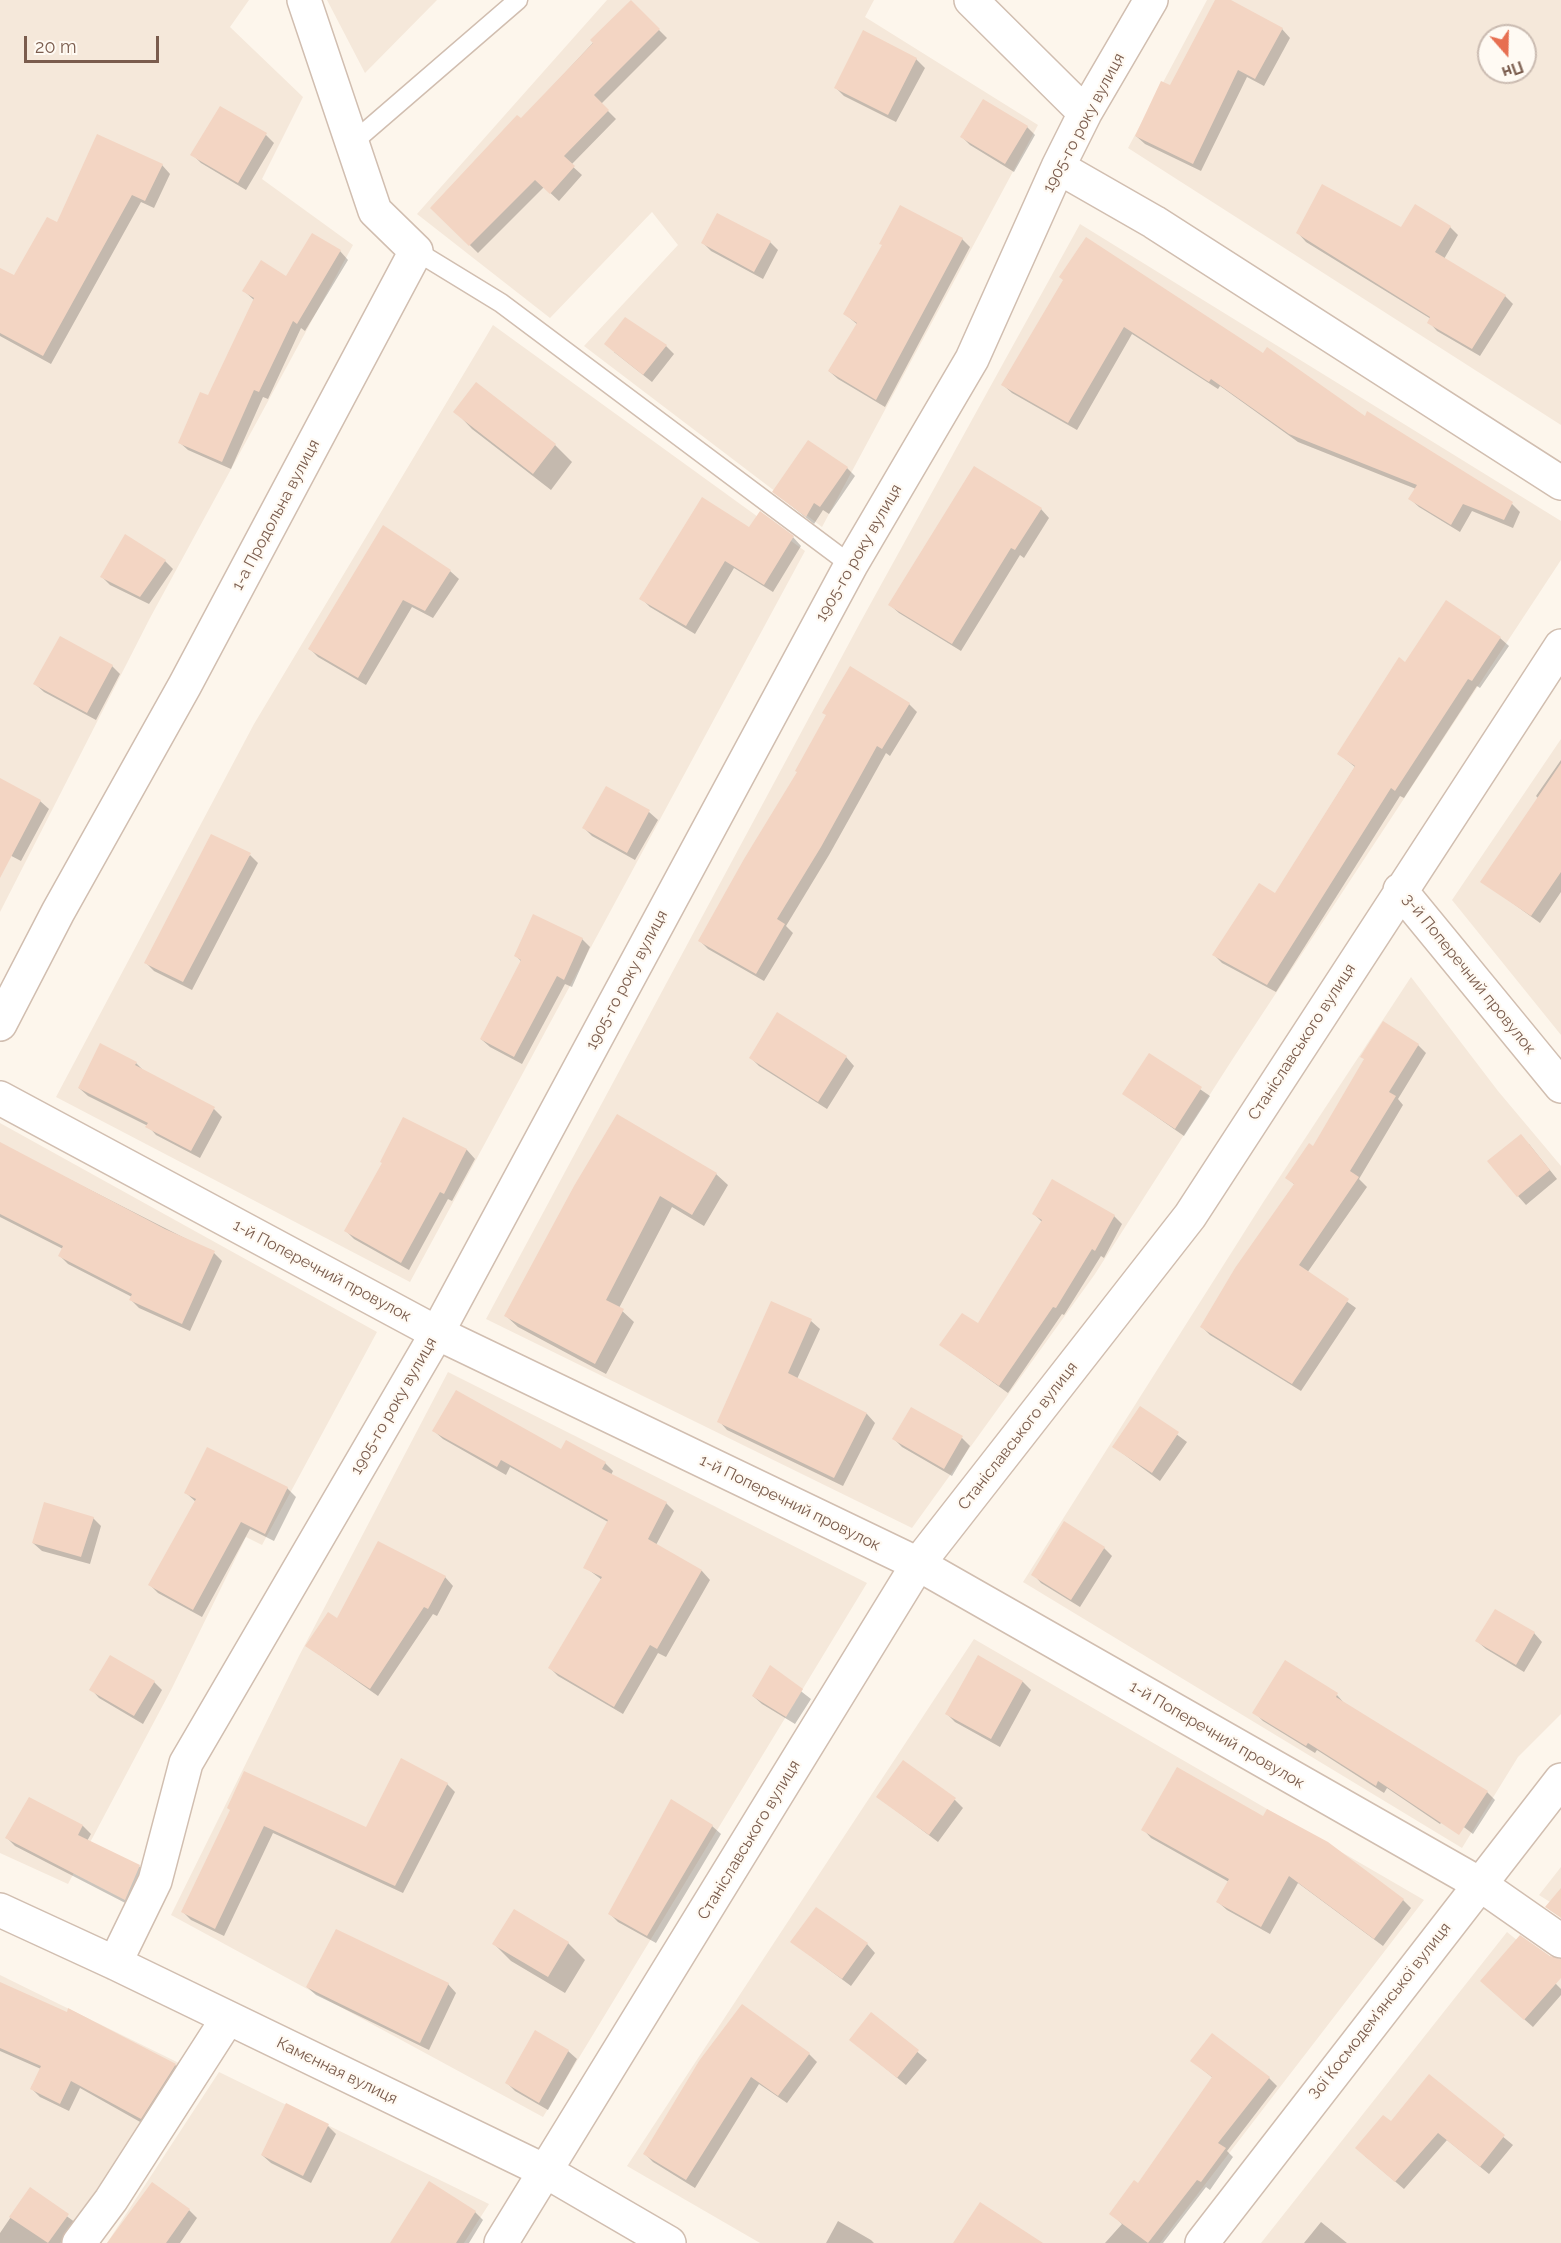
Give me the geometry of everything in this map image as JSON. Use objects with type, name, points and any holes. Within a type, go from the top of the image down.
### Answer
[{"type":"street","points":[[304,0],[375,211],[416,251]]},
{"type":"street","points":[[971,0],[1085,113]]},
{"type":"street","name":"1905-го року вулиця","points":[[115,1963],[155,1881],[186,1763],[437,1333],[850,565],[972,359],[1058,167],[1085,113],[1151,0]]},
{"type":"street","points":[[1058,167],[1154,222],[1561,483]]},
{"type":"street","name":"1-а Продольна вулиця","points":[[0,1024],[58,912],[184,685],[416,251]]},
{"type":"street","name":"Станіславського вулиця","points":[[501,2243],[547,2172],[918,1564],[1190,1216],[1400,890],[1561,646]]},
{"type":"street","name":"3-й Поперечний провулок","points":[[1400,890],[1561,1086]]},
{"type":"street","name":"1-й Поперечний провулок","points":[[0,1098],[437,1333],[918,1564],[1478,1883],[1561,1941]]},
{"type":"street","name":"Зої Космодем’янської вулиця","points":[[1202,2243],[1478,1883],[1561,1780]]},
{"type":"street","name":"Камєнная вулиця","points":[[0,1910],[115,1963],[547,2172],[669,2243]]},
{"type":"street","points":[[79,2243],[111,2200],[228,2018]]},
{"type":"lane","points":[[351,145],[518,0]]},
{"type":"lane","points":[[416,251],[501,303],[850,565]]},
{"type":"shaded area","points":[[0,0],[249,0],[230,27],[303,97],[262,179],[353,245],[150,618],[0,912]]},
{"type":"shaded area","points":[[327,0],[437,0],[365,73]]},
{"type":"shaded area","points":[[607,0],[874,0],[865,17],[1038,125],[822,527],[584,346],[678,245],[652,212],[550,318],[417,214]]},
{"type":"shaded area","points":[[1207,0],[1561,0],[1561,425],[1128,148]]},
{"type":"shaded area","points":[[1080,224],[1561,521],[1561,560],[1232,1060],[1095,1274],[912,1528],[486,1319],[861,621]]},
{"type":"shaded area","points":[[493,325],[805,551],[410,1282],[56,1097],[254,724]]},
{"type":"shaded area","points":[[1561,739],[1561,1035],[1452,900]]},
{"type":"shaded area","points":[[1411,977],[1498,1091],[1561,1166],[1561,1714],[1518,1757],[1462,1848],[1023,1582],[1264,1201]]},
{"type":"shaded area","points":[[0,1123],[377,1332],[262,1545],[246,1537],[172,1688],[68,1884],[0,1853]]},
{"type":"shaded area","points":[[448,1372],[867,1583],[543,2117],[171,1915],[299,1656]]},
{"type":"shaded area","points":[[974,1639],[1424,1900],[1160,2243],[760,2243],[627,2166]]},
{"type":"shaded area","points":[[1561,1867],[1561,1909],[1539,1895]]},
{"type":"shaded area","points":[[1507,1932],[1561,1976],[1561,2243],[1261,2243]]},
{"type":"shaded area","points":[[0,1975],[185,2066],[60,2243],[0,2243]]},
{"type":"shaded area","points":[[219,2072],[489,2204],[464,2243],[107,2243]]},
{"type":"building","points":[[631,0],[660,29],[594,95],[609,110],[564,156],[575,166],[550,194],[535,180],[469,246],[430,208],[517,115],[521,118],[593,43],[590,40]]},
{"type":"building","points":[[1215,0],[1231,0],[1283,28],[1255,79],[1238,70],[1193,164],[1135,136],[1161,81],[1170,85]]},
{"type":"building","points":[[863,30],[917,58],[888,115],[834,88]]},
{"type":"building","points":[[983,99],[1028,126],[1005,164],[960,137]]},
{"type":"building","points":[[220,106],[267,133],[238,183],[190,155]]},
{"type":"building","points":[[97,134],[163,164],[145,201],[132,195],[43,356],[0,333],[0,268],[14,275],[47,217],[57,222]]},
{"type":"building","points":[[1322,184],[1401,227],[1415,204],[1451,226],[1435,252],[1506,295],[1472,349],[1427,323],[1430,317],[1296,233]]},
{"type":"building","points":[[900,205],[963,238],[876,400],[828,371],[857,323],[843,314],[882,245],[879,244]]},
{"type":"building","points":[[717,213],[771,241],[754,272],[701,243]]},
{"type":"building","points":[[312,233],[341,250],[297,324],[293,321],[259,392],[254,390],[222,462],[178,443],[200,392],[208,395],[254,298],[242,291],[261,260],[286,276]]},
{"type":"building","points":[[1086,237],[1263,353],[1267,347],[1365,416],[1367,411],[1513,502],[1504,520],[1463,504],[1451,525],[1408,499],[1417,485],[1289,434],[1211,379],[1209,382],[1124,327],[1068,423],[1001,385],[1063,280],[1059,277]]},
{"type":"building","points":[[625,317],[667,345],[643,375],[604,344]]},
{"type":"building","points":[[476,382],[556,444],[533,474],[453,412]]},
{"type":"building","points":[[808,440],[848,467],[820,507],[814,503],[806,517],[772,492]]},
{"type":"building","points":[[974,466],[1042,508],[1015,550],[1011,548],[952,644],[888,605]]},
{"type":"building","points":[[702,497],[749,527],[760,511],[794,536],[764,585],[725,561],[686,626],[639,599]]},
{"type":"building","points":[[383,525],[451,570],[425,611],[403,600],[358,678],[308,649]]},
{"type":"building","points":[[125,534],[166,560],[140,597],[100,577]]},
{"type":"building","points":[[1446,600],[1501,637],[1472,681],[1468,679],[1395,791],[1391,788],[1267,985],[1212,955],[1259,883],[1275,893],[1355,766],[1337,754],[1399,657],[1405,662]]},
{"type":"building","points":[[60,636],[113,665],[87,713],[33,684]]},
{"type":"building","points":[[850,666],[910,703],[882,749],[877,746],[821,847],[777,919],[785,924],[756,974],[698,941],[797,772],[795,771],[826,715],[822,713]]},
{"type":"building","points":[[1561,763],[1561,872],[1531,916],[1480,882]]},
{"type":"building","points":[[0,778],[41,800],[0,878]]},
{"type":"building","points":[[606,786],[650,810],[627,853],[582,828]]},
{"type":"building","points":[[211,834],[251,853],[183,982],[144,963]]},
{"type":"building","points":[[533,914],[583,938],[564,980],[557,976],[514,1057],[480,1039],[521,960],[514,956]]},
{"type":"building","points":[[777,1012],[847,1056],[818,1102],[749,1058]]},
{"type":"building","points":[[1383,1021],[1419,1044],[1389,1092],[1396,1096],[1350,1171],[1359,1177],[1299,1265],[1349,1299],[1292,1384],[1200,1327],[1235,1268],[1294,1184],[1285,1178],[1309,1143],[1313,1146],[1364,1059],[1360,1057]]},
{"type":"building","points":[[100,1043],[137,1062],[135,1065],[215,1107],[191,1151],[145,1127],[148,1123],[78,1088]]},
{"type":"building","points":[[1149,1053],[1202,1087],[1175,1129],[1122,1094]]},
{"type":"building","points":[[617,1114],[717,1173],[692,1215],[660,1196],[606,1300],[624,1309],[595,1364],[504,1316],[574,1186]]},
{"type":"building","points":[[403,1117],[467,1149],[444,1194],[440,1192],[401,1263],[344,1231],[382,1163],[380,1162]]},
{"type":"building","points":[[1521,1134],[1550,1170],[1517,1197],[1487,1161]]},
{"type":"building","points":[[0,1142],[165,1229],[215,1251],[182,1324],[129,1300],[132,1294],[58,1256],[63,1246],[0,1214]]},
{"type":"building","points":[[1052,1179],[1115,1215],[1095,1251],[1092,1249],[1056,1308],[1053,1307],[999,1386],[939,1345],[962,1313],[978,1323],[1042,1220],[1032,1214]]},
{"type":"building","points":[[771,1301],[812,1319],[788,1373],[867,1413],[834,1478],[717,1422]]},
{"type":"building","points":[[456,1390],[561,1449],[566,1440],[606,1462],[602,1469],[667,1502],[648,1539],[702,1570],[657,1649],[650,1645],[614,1707],[548,1668],[602,1577],[583,1568],[608,1520],[501,1460],[497,1467],[432,1431]]},
{"type":"building","points":[[1140,1406],[1179,1432],[1152,1473],[1112,1447]]},
{"type":"building","points":[[911,1407],[963,1436],[944,1469],[892,1439]]},
{"type":"building","points":[[207,1447],[288,1487],[265,1534],[241,1522],[193,1610],[148,1585],[196,1499],[184,1493]]},
{"type":"building","points":[[44,1502],[94,1517],[81,1557],[32,1543]]},
{"type":"building","points":[[1064,1521],[1105,1547],[1071,1600],[1031,1575]]},
{"type":"building","points":[[378,1541],[446,1576],[428,1609],[424,1607],[370,1689],[305,1646],[328,1612],[337,1618]]},
{"type":"building","points":[[1495,1609],[1535,1632],[1516,1665],[1475,1641]]},
{"type":"building","points":[[110,1655],[155,1681],[134,1716],[89,1690]]},
{"type":"building","points":[[978,1655],[1023,1681],[991,1739],[945,1714]]},
{"type":"building","points":[[1285,1660],[1338,1693],[1336,1697],[1488,1791],[1459,1835],[1378,1781],[1376,1786],[1308,1743],[1306,1746],[1252,1713]]},
{"type":"building","points":[[770,1665],[803,1689],[786,1717],[752,1696]]},
{"type":"building","points":[[401,1758],[448,1783],[395,1886],[264,1826],[215,1929],[181,1912],[230,1810],[227,1808],[244,1771],[366,1827]]},
{"type":"building","points":[[903,1760],[956,1798],[929,1835],[876,1797]]},
{"type":"building","points":[[1177,1767],[1263,1816],[1267,1809],[1328,1842],[1404,1899],[1374,1939],[1289,1876],[1261,1927],[1216,1902],[1229,1879],[1141,1830]]},
{"type":"building","points":[[29,1797],[83,1825],[78,1835],[140,1865],[125,1900],[5,1838]]},
{"type":"building","points":[[671,1799],[713,1825],[647,1936],[608,1914]]},
{"type":"building","points":[[1561,1888],[1561,1918],[1545,1907]]},
{"type":"building","points":[[816,1907],[868,1943],[842,1979],[790,1942]]},
{"type":"building","points":[[514,1909],[569,1942],[548,1977],[492,1944]]},
{"type":"building","points":[[336,1929],[449,1983],[420,2043],[306,1987]]},
{"type":"building","points":[[1520,1935],[1550,1956],[1561,1959],[1561,1978],[1524,2020],[1480,1981]]},
{"type":"building","points":[[0,1982],[67,2012],[68,2008],[176,2064],[141,2119],[71,2081],[60,2104],[30,2089],[41,2066],[0,2048]]},
{"type":"building","points":[[742,2004],[810,2053],[778,2096],[751,2077],[686,2180],[643,2154],[699,2061]]},
{"type":"building","points":[[871,2012],[919,2050],[897,2078],[849,2040]]},
{"type":"building","points":[[535,2030],[569,2050],[539,2103],[505,2083]]},
{"type":"building","points":[[1212,2033],[1270,2077],[1218,2143],[1226,2148],[1201,2182],[1197,2180],[1148,2243],[1109,2214],[1134,2180],[1138,2183],[1212,2077],[1190,2061]]},
{"type":"building","points":[[1429,2074],[1505,2135],[1480,2167],[1438,2133],[1395,2182],[1355,2148],[1383,2115],[1391,2121]]},
{"type":"building","points":[[286,2103],[329,2124],[303,2176],[261,2155]]},
{"type":"building","points":[[429,2181],[476,2211],[456,2243],[390,2243]]},
{"type":"building","points":[[152,2182],[190,2209],[166,2243],[107,2243]]},
{"type":"building","points":[[30,2187],[69,2214],[48,2243],[9,2217]]},
{"type":"building","points":[[980,2202],[1043,2243],[953,2243]]}]
